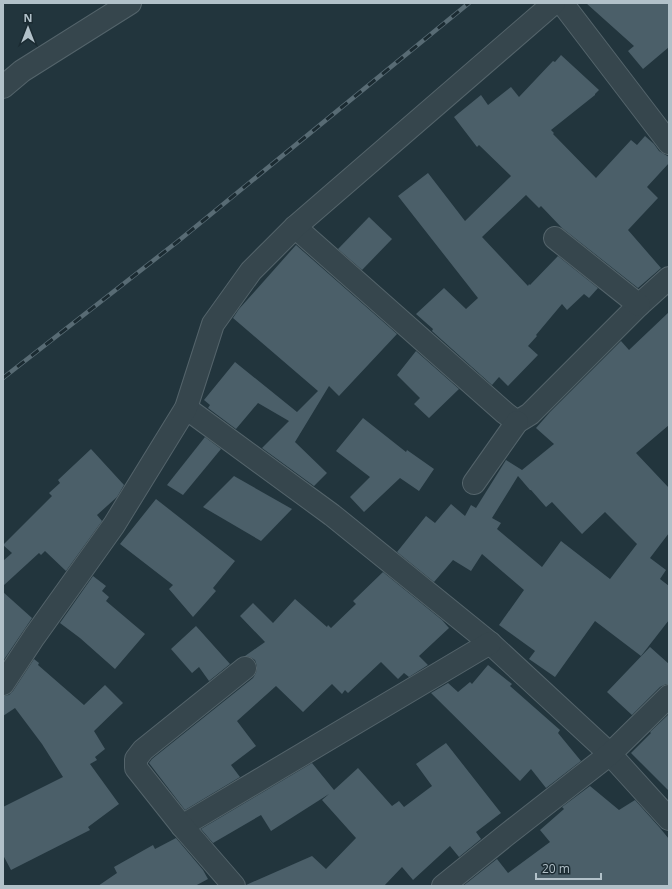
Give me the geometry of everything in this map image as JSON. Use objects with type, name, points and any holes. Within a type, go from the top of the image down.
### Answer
[{"type":"street","points":[[3,87],[22,70],[130,3]]},
{"type":"street","points":[[3,684],[34,637],[114,525],[186,408],[213,324],[251,271],[295,227],[554,3]]},
{"type":"street","points":[[562,3],[669,143]]},
{"type":"street","points":[[295,227],[517,422]]},
{"type":"street","points":[[555,238],[639,305]]},
{"type":"street","points":[[474,483],[517,422],[530,414],[639,305],[669,278]]},
{"type":"street","points":[[186,408],[332,515],[490,642],[610,754],[669,819]]},
{"type":"street","points":[[182,826],[490,642]]},
{"type":"street","points":[[230,885],[136,768],[136,759],[143,750],[245,668]]},
{"type":"street","points":[[443,886],[610,754],[669,696]]},
{"type":"building","points":[[586,3],[669,3],[669,47],[643,69],[628,51],[634,46]]},
{"type":"building","points":[[561,55],[599,90],[595,95],[551,130],[554,133],[553,134],[596,178],[631,140],[637,145],[645,136],[659,151],[669,157],[669,163],[647,187],[658,198],[628,230],[661,268],[638,288],[562,228],[541,206],[539,208],[526,195],[482,237],[528,286],[558,256],[598,288],[589,298],[584,294],[567,310],[562,304],[528,346],[538,355],[508,386],[499,377],[492,385],[432,331],[433,329],[416,314],[444,288],[466,309],[478,298],[398,196],[428,173],[465,221],[511,176],[479,145],[477,147],[454,117],[481,95],[488,105],[511,87],[519,97],[553,61],[555,62]]},
{"type":"building","points":[[369,217],[392,239],[362,270],[338,249]]},
{"type":"building","points":[[296,245],[397,334],[339,396],[329,386],[295,442],[327,473],[314,486],[262,448],[289,421],[258,403],[236,429],[208,408],[210,405],[204,400],[235,362],[297,412],[318,391],[233,318],[239,309]]},
{"type":"building","points":[[669,312],[669,425],[636,453],[669,488],[669,533],[650,558],[666,570],[660,579],[669,586],[669,620],[641,656],[595,621],[555,677],[529,659],[535,651],[499,625],[524,590],[482,554],[471,571],[453,560],[434,582],[397,552],[426,516],[435,523],[451,504],[465,516],[471,505],[476,508],[506,460],[522,470],[554,444],[536,428],[621,341],[629,350]],"holes":[[[518,476],[546,507],[552,502],[582,534],[605,512],[637,544],[610,579],[561,541],[542,567],[497,529],[501,523],[492,518]]]},
{"type":"building","points":[[416,351],[459,389],[429,418],[414,404],[420,398],[397,375]]},
{"type":"building","points":[[363,418],[406,452],[407,450],[434,469],[419,491],[400,478],[364,512],[350,497],[370,477],[336,451]]},
{"type":"building","points":[[205,437],[221,449],[183,495],[167,485]]},
{"type":"building","points":[[91,449],[124,485],[117,497],[97,515],[102,521],[66,571],[45,551],[41,555],[39,553],[3,586],[3,561],[12,553],[3,545],[52,496],[49,493],[60,483],[58,480]]},
{"type":"building","points":[[234,476],[292,509],[261,541],[203,507]]},
{"type":"building","points":[[156,499],[235,561],[213,588],[216,591],[193,617],[169,589],[173,585],[120,544]]},
{"type":"building","points":[[383,572],[442,620],[449,628],[419,656],[428,665],[409,677],[404,673],[398,679],[381,662],[348,693],[345,690],[342,694],[332,684],[303,712],[276,686],[237,721],[256,746],[231,765],[240,777],[185,810],[149,763],[253,678],[256,673],[257,666],[255,660],[245,656],[265,642],[240,616],[253,603],[273,623],[295,599],[327,627],[328,625],[331,628],[356,604],[353,601]]},
{"type":"building","points":[[93,576],[106,586],[102,591],[109,597],[106,601],[145,634],[115,669],[80,638],[60,623]]},
{"type":"building","points":[[3,592],[32,618],[3,661]]},
{"type":"building","points":[[196,626],[230,664],[209,681],[199,667],[192,673],[171,649]]},
{"type":"building","points":[[650,647],[669,664],[669,684],[660,687],[632,715],[607,692]]},
{"type":"building","points":[[34,659],[39,663],[38,665],[84,705],[105,685],[123,703],[94,731],[105,749],[95,757],[97,760],[90,764],[119,804],[88,827],[90,830],[11,870],[3,855],[3,807],[63,777],[42,744],[15,708],[3,716],[3,696],[9,695],[13,691]]},
{"type":"building","points":[[488,665],[512,684],[510,686],[560,730],[558,733],[581,761],[546,788],[531,769],[520,781],[431,693],[448,683],[458,692],[470,682],[472,684]]},
{"type":"building","points":[[669,714],[669,791],[631,753]]},
{"type":"building","points":[[446,743],[501,813],[476,832],[481,839],[459,857],[450,846],[413,880],[402,867],[384,886],[246,886],[312,856],[326,869],[356,838],[322,800],[329,794],[271,831],[261,815],[213,843],[201,829],[312,763],[334,790],[358,768],[392,806],[399,801],[404,807],[432,786],[416,764]]},
{"type":"building","points":[[590,786],[619,810],[635,800],[669,839],[669,886],[463,886],[497,859],[508,873],[550,842],[540,830],[564,809],[562,807]]},
{"type":"building","points":[[176,838],[203,870],[208,879],[195,886],[98,886],[117,873],[114,867],[153,845],[155,849]]},
{"type":"railway","points":[[3,378],[177,242],[469,3]]}]
